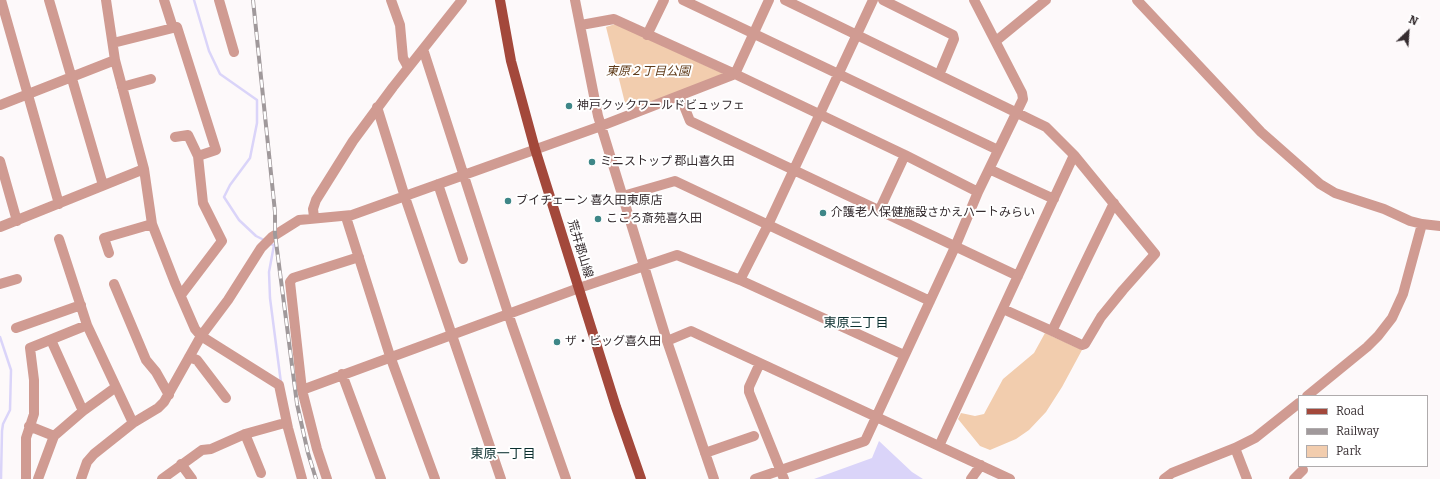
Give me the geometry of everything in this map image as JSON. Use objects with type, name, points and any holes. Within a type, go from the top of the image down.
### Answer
[{"type":"main road","name":"荒井郡山線","points":[[500,0],[511,61],[535,149],[616,408],[641,479]]},
{"type":"street","points":[[1,0],[59,204]]},
{"type":"street","points":[[49,0],[103,185]]},
{"type":"street","points":[[106,0],[115,60],[144,169],[152,224],[194,329],[201,336],[279,385],[288,428],[302,479]]},
{"type":"street","points":[[164,0],[173,28]]},
{"type":"street","points":[[219,0],[234,52]]},
{"type":"street","points":[[391,0],[400,25],[403,58],[408,67]]},
{"type":"street","points":[[314,217],[314,206],[321,191],[377,107],[462,0]]},
{"type":"street","points":[[575,0],[601,126],[667,341],[714,479]]},
{"type":"street","points":[[647,34],[664,0]]},
{"type":"street","points":[[682,0],[998,150]]},
{"type":"street","points":[[80,479],[88,462],[94,454],[133,422],[158,408],[169,395],[201,336],[228,300],[265,242],[294,222],[314,217],[346,217],[601,126],[735,74],[769,0]]},
{"type":"street","points":[[785,0],[1046,127],[1074,155],[1155,254],[1101,317],[1085,344],[1082,345],[1003,309]]},
{"type":"street","points":[[740,280],[768,225],[873,0]]},
{"type":"street","points":[[883,0],[953,35],[954,39],[939,75]]},
{"type":"street","points":[[755,479],[783,474],[865,441],[955,247],[988,169],[1023,99],[1022,93],[1008,70],[996,41],[974,0]]},
{"type":"street","points":[[996,41],[1046,0]]},
{"type":"street","points":[[1137,0],[1261,132],[1302,170],[1334,192],[1422,224],[1440,226]]},
{"type":"street","points":[[581,25],[614,20],[820,114],[978,192]]},
{"type":"street","points":[[113,43],[177,27],[216,150],[198,156]]},
{"type":"street","points":[[423,49],[509,315],[566,479]]},
{"type":"street","points":[[0,105],[115,60]]},
{"type":"street","points":[[122,87],[151,79]]},
{"type":"street","points":[[680,96],[690,121],[1018,276]]},
{"type":"street","points":[[377,107],[405,197],[501,479]]},
{"type":"street","points":[[175,137],[188,135],[198,156],[203,203],[222,241],[181,295]]},
{"type":"street","points":[[880,211],[905,155]]},
{"type":"street","points":[[939,446],[1074,155]]},
{"type":"street","points":[[0,161],[17,221]]},
{"type":"street","points":[[0,228],[144,169]]},
{"type":"street","points":[[988,169],[1054,199]]},
{"type":"street","points":[[623,196],[675,181],[930,301]]},
{"type":"street","points":[[438,184],[463,259]]},
{"type":"street","points":[[1052,331],[1114,203]]},
{"type":"street","points":[[346,217],[390,356],[435,479]]},
{"type":"street","points":[[109,253],[104,238],[152,224]]},
{"type":"street","points":[[1308,395],[1367,347],[1392,318],[1402,294],[1422,224]]},
{"type":"street","points":[[59,239],[87,325],[133,422]]},
{"type":"street","points":[[302,390],[390,356],[509,315],[579,288],[680,255],[740,280],[904,355]]},
{"type":"street","points":[[327,479],[317,449],[302,390],[290,282],[293,278],[359,257]]},
{"type":"street","points":[[0,284],[17,279]]},
{"type":"street","points":[[114,284],[146,360],[156,372],[169,395]]},
{"type":"street","points":[[16,328],[80,305]]},
{"type":"street","points":[[26,479],[26,438],[34,414],[34,380],[30,348],[87,325]]},
{"type":"street","points":[[667,341],[691,331],[1010,479]]},
{"type":"street","points":[[51,340],[83,411]]},
{"type":"street","points":[[189,357],[197,360],[226,398]]},
{"type":"street","points":[[760,363],[750,383],[749,392],[783,474]]},
{"type":"street","points":[[342,374],[382,479]]},
{"type":"street","points":[[38,479],[54,436],[83,411],[116,387]]},
{"type":"street","points":[[1164,479],[1172,473],[1235,448],[1255,438],[1298,404]]},
{"type":"street","points":[[162,479],[202,450],[211,449],[245,434],[281,424]]},
{"type":"street","points":[[29,426],[54,436]]},
{"type":"street","points":[[245,434],[261,473]]},
{"type":"street","points":[[705,453],[754,436]]},
{"type":"street","points":[[1235,448],[1247,479]]},
{"type":"street","points":[[181,464],[192,479]]},
{"type":"street","points":[[971,479],[981,465]]},
{"type":"street","points":[[1294,479],[1303,470]]},
{"type":"green space","name":"東原２丁目公園","points":[[615,24],[724,74],[627,111],[606,27]]},
{"type":"green space","points":[[1045,333],[1082,350],[1062,387],[1046,412],[1029,430],[1016,439],[990,450],[980,446],[958,419],[961,413],[975,416],[984,414],[1003,379],[1034,353]]},
{"type":"shaded area","points":[[879,441],[912,472],[923,479],[814,479],[872,458]]},
{"type":"waterway","points":[[194,0],[209,51],[220,74],[257,100],[257,123],[250,158],[230,185],[224,197],[239,220],[256,236],[264,240]]},
{"type":"waterway","points":[[270,244],[274,245],[269,272],[270,298],[281,383]]},
{"type":"waterway","points":[[0,337],[11,370],[10,410],[3,424],[2,431],[1,479]]},
{"type":"railway","points":[[253,0],[275,212],[275,234],[297,404],[308,453],[316,479]]},
{"type":"place","name":"神戸クックワールドビュッフェ","points":[[569,106]]},
{"type":"place","name":"ミニストップ 郡山喜久田","points":[[592,162]]},
{"type":"place","name":"ブイチェーン 喜久田東原店","points":[[508,201]]},
{"type":"place","name":"介護老人保健施設さかえハートみらい","points":[[823,213]]},
{"type":"place","name":"こころ斎苑喜久田","points":[[598,219]]},
{"type":"place","name":"ザ・ビッグ喜久田","points":[[557,342]]},
{"type":"district","name":"東原三丁目","points":[[856,323]]},
{"type":"district","name":"東原一丁目","points":[[503,454]]}]
